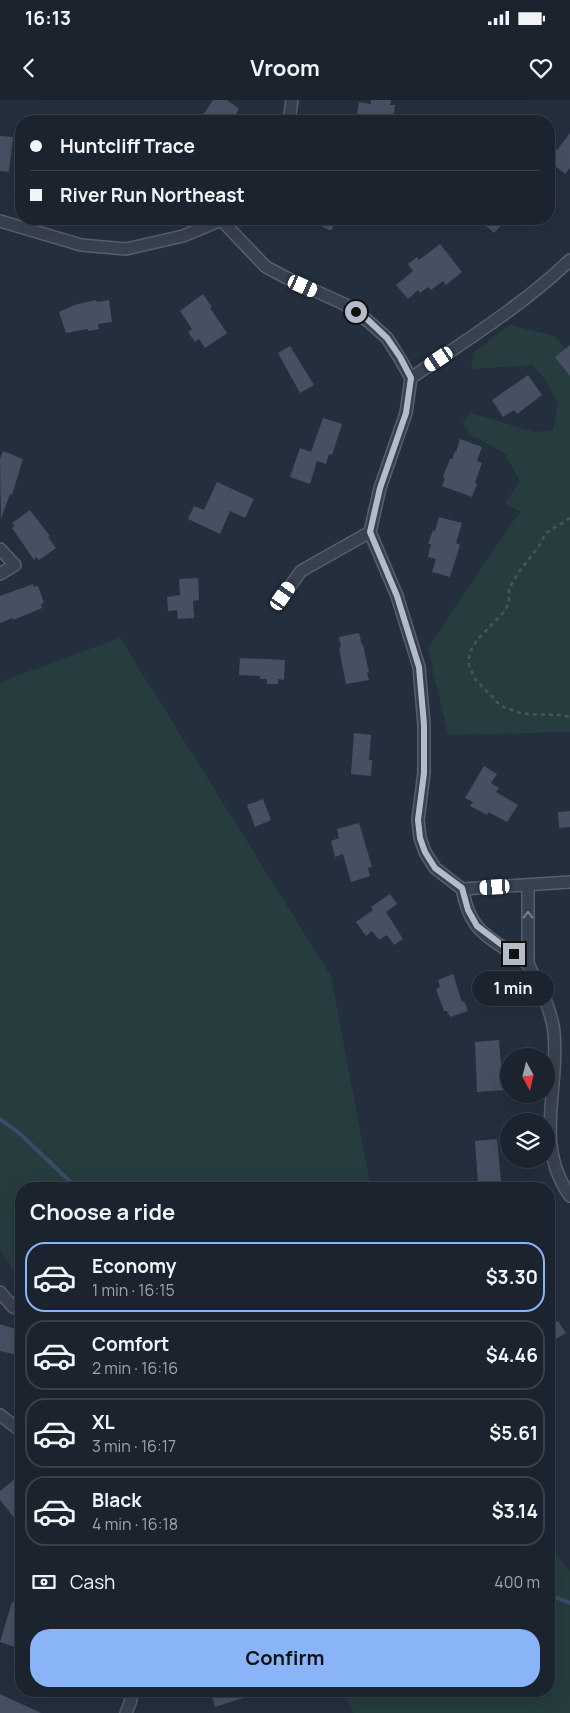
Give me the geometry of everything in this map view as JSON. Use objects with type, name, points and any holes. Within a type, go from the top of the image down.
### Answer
[{"type":"street","points":[[290,115],[292,100]]},
{"type":"street","points":[[0,221],[81,245],[126,249],[183,236],[210,225]]},
{"type":"street","points":[[228,225],[266,266],[287,278],[344,304],[368,320],[387,338],[411,378],[406,413],[380,488],[370,532],[397,596],[419,667],[424,725],[424,773],[418,820],[420,838],[425,852],[435,868],[462,888],[468,910],[477,926],[528,964]]},
{"type":"street","points":[[411,378],[517,306],[570,260]]},
{"type":"street","points":[[283,596],[301,571],[370,532]]},
{"type":"street","points":[[0,549],[15,565],[0,574]]},
{"type":"street","points":[[462,888],[570,882]]},
{"type":"street","points":[[528,885],[528,964],[545,998],[554,1030],[550,1133],[552,1157],[561,1183],[570,1196]]},
{"type":"street","points":[[0,1292],[15,1308]]},
{"type":"street","points":[[0,1415],[15,1426]]},
{"type":"street","points":[[126,1713],[132,1697]]},
{"type":"path","points":[[570,518],[546,533],[509,589],[509,603],[504,612],[477,640],[469,653],[469,665],[475,679],[502,706],[528,714],[570,717]]},
{"type":"green space","points":[[510,325],[554,336],[570,354],[570,732],[448,735],[428,648],[521,512],[505,503],[520,481],[505,454],[472,435],[462,423],[471,413],[534,432],[553,430],[558,403],[544,378],[532,365],[471,369],[473,353]]},
{"type":"green space","points":[[120,638],[331,976],[370,1182],[15,1182],[15,1275],[0,1249],[0,682]]},
{"type":"green space","points":[[555,1553],[570,1571],[570,1713],[353,1713],[346,1697],[555,1697]]},
{"type":"building","points":[[213,100],[227,100],[239,109],[235,115],[203,115]]},
{"type":"building","points":[[371,100],[391,100],[390,105],[395,105],[394,115],[357,115],[359,102],[371,104]]},
{"type":"building","points":[[570,133],[570,168],[565,174],[555,166],[555,148],[557,150]]},
{"type":"building","points":[[0,136],[13,137],[9,172],[0,171]]},
{"type":"building","points":[[319,225],[334,225],[331,231]]},
{"type":"building","points":[[485,225],[501,225],[494,233]]},
{"type":"building","points":[[440,244],[462,272],[446,285],[443,281],[431,290],[428,287],[420,293],[418,290],[408,299],[396,285],[413,271],[408,264],[417,257],[419,260]]},
{"type":"building","points":[[203,294],[227,333],[205,348],[199,339],[195,342],[188,332],[192,329],[180,311]]},
{"type":"building","points":[[96,300],[97,302],[109,300],[112,322],[98,324],[99,329],[66,333],[59,312],[74,305]]},
{"type":"building","points":[[570,345],[570,376],[555,357]]},
{"type":"building","points":[[290,346],[314,385],[300,393],[278,353]]},
{"type":"building","points":[[528,375],[542,395],[517,414],[514,410],[503,417],[492,400]]},
{"type":"building","points":[[323,418],[342,424],[332,455],[329,454],[326,464],[317,461],[310,484],[290,477],[300,448],[311,452]]},
{"type":"building","points":[[460,439],[482,447],[477,461],[482,463],[472,497],[442,486],[445,479],[443,477],[450,459],[452,459],[456,452]]},
{"type":"building","points":[[3,451],[23,459],[12,495],[10,494],[1,519],[0,459]]},
{"type":"building","points":[[217,482],[254,499],[245,518],[230,511],[220,534],[188,519],[194,506],[204,510]]},
{"type":"building","points":[[30,510],[50,536],[48,537],[56,548],[39,560],[36,557],[34,560],[12,528],[15,526],[12,523]]},
{"type":"building","points":[[439,517],[462,523],[456,543],[460,545],[450,577],[432,572],[436,559],[428,557],[431,544],[428,544],[433,530],[435,531]]},
{"type":"building","points":[[198,578],[199,600],[193,601],[194,618],[178,619],[177,610],[168,611],[167,597],[180,595],[179,579]]},
{"type":"building","points":[[33,584],[34,587],[38,586],[44,603],[41,604],[42,608],[13,620],[13,618],[0,623],[0,596]]},
{"type":"building","points":[[359,633],[369,672],[367,673],[369,680],[346,684],[339,648],[341,647],[339,637]]},
{"type":"building","points":[[240,658],[285,660],[284,680],[278,679],[278,684],[267,684],[267,679],[260,679],[260,676],[239,675]]},
{"type":"building","points":[[354,733],[371,735],[369,760],[372,760],[371,776],[351,774]]},
{"type":"building","points":[[484,766],[497,774],[491,783],[499,788],[496,792],[518,805],[507,822],[488,812],[487,815],[470,806],[473,802],[465,798]]},
{"type":"building","points":[[263,799],[271,820],[255,827],[247,805]]},
{"type":"building","points":[[570,811],[570,827],[559,828],[558,812]]},
{"type":"building","points":[[359,823],[372,867],[368,868],[370,876],[351,882],[343,854],[335,857],[331,841],[339,838],[337,829]]},
{"type":"building","points":[[390,894],[397,904],[386,912],[403,939],[394,945],[387,935],[379,940],[372,931],[366,936],[356,922],[373,910],[371,907]]},
{"type":"building","points":[[453,974],[462,1002],[464,1001],[468,1011],[450,1017],[447,1011],[444,1011],[436,989],[440,987],[438,980]]},
{"type":"building","points":[[499,1040],[500,1090],[477,1092],[475,1042]]},
{"type":"building","points":[[497,1139],[501,1181],[478,1182],[475,1141]]},
{"type":"building","points":[[558,1321],[566,1333],[555,1339],[555,1323]]},
{"type":"building","points":[[0,1324],[15,1329],[15,1355],[0,1351]]},
{"type":"building","points":[[15,1479],[15,1519],[0,1500],[0,1491]]},
{"type":"building","points":[[12,1602],[15,1603],[15,1647],[0,1642]]},
{"type":"building","points":[[0,1694],[41,1713],[0,1713]]},
{"type":"building","points":[[212,1697],[246,1697],[215,1707]]},
{"type":"waterway","points":[[0,1119],[18,1132],[71,1182]]},
{"type":"waterway","points":[[555,1597],[570,1603]]},
{"type":"route","points":[[356,312],[368,320],[387,338],[411,378],[406,413],[380,488],[370,532],[397,596],[419,667],[424,725],[423,791],[418,820],[420,838],[425,852],[435,868],[462,888],[468,910],[477,926],[514,954]]}]
